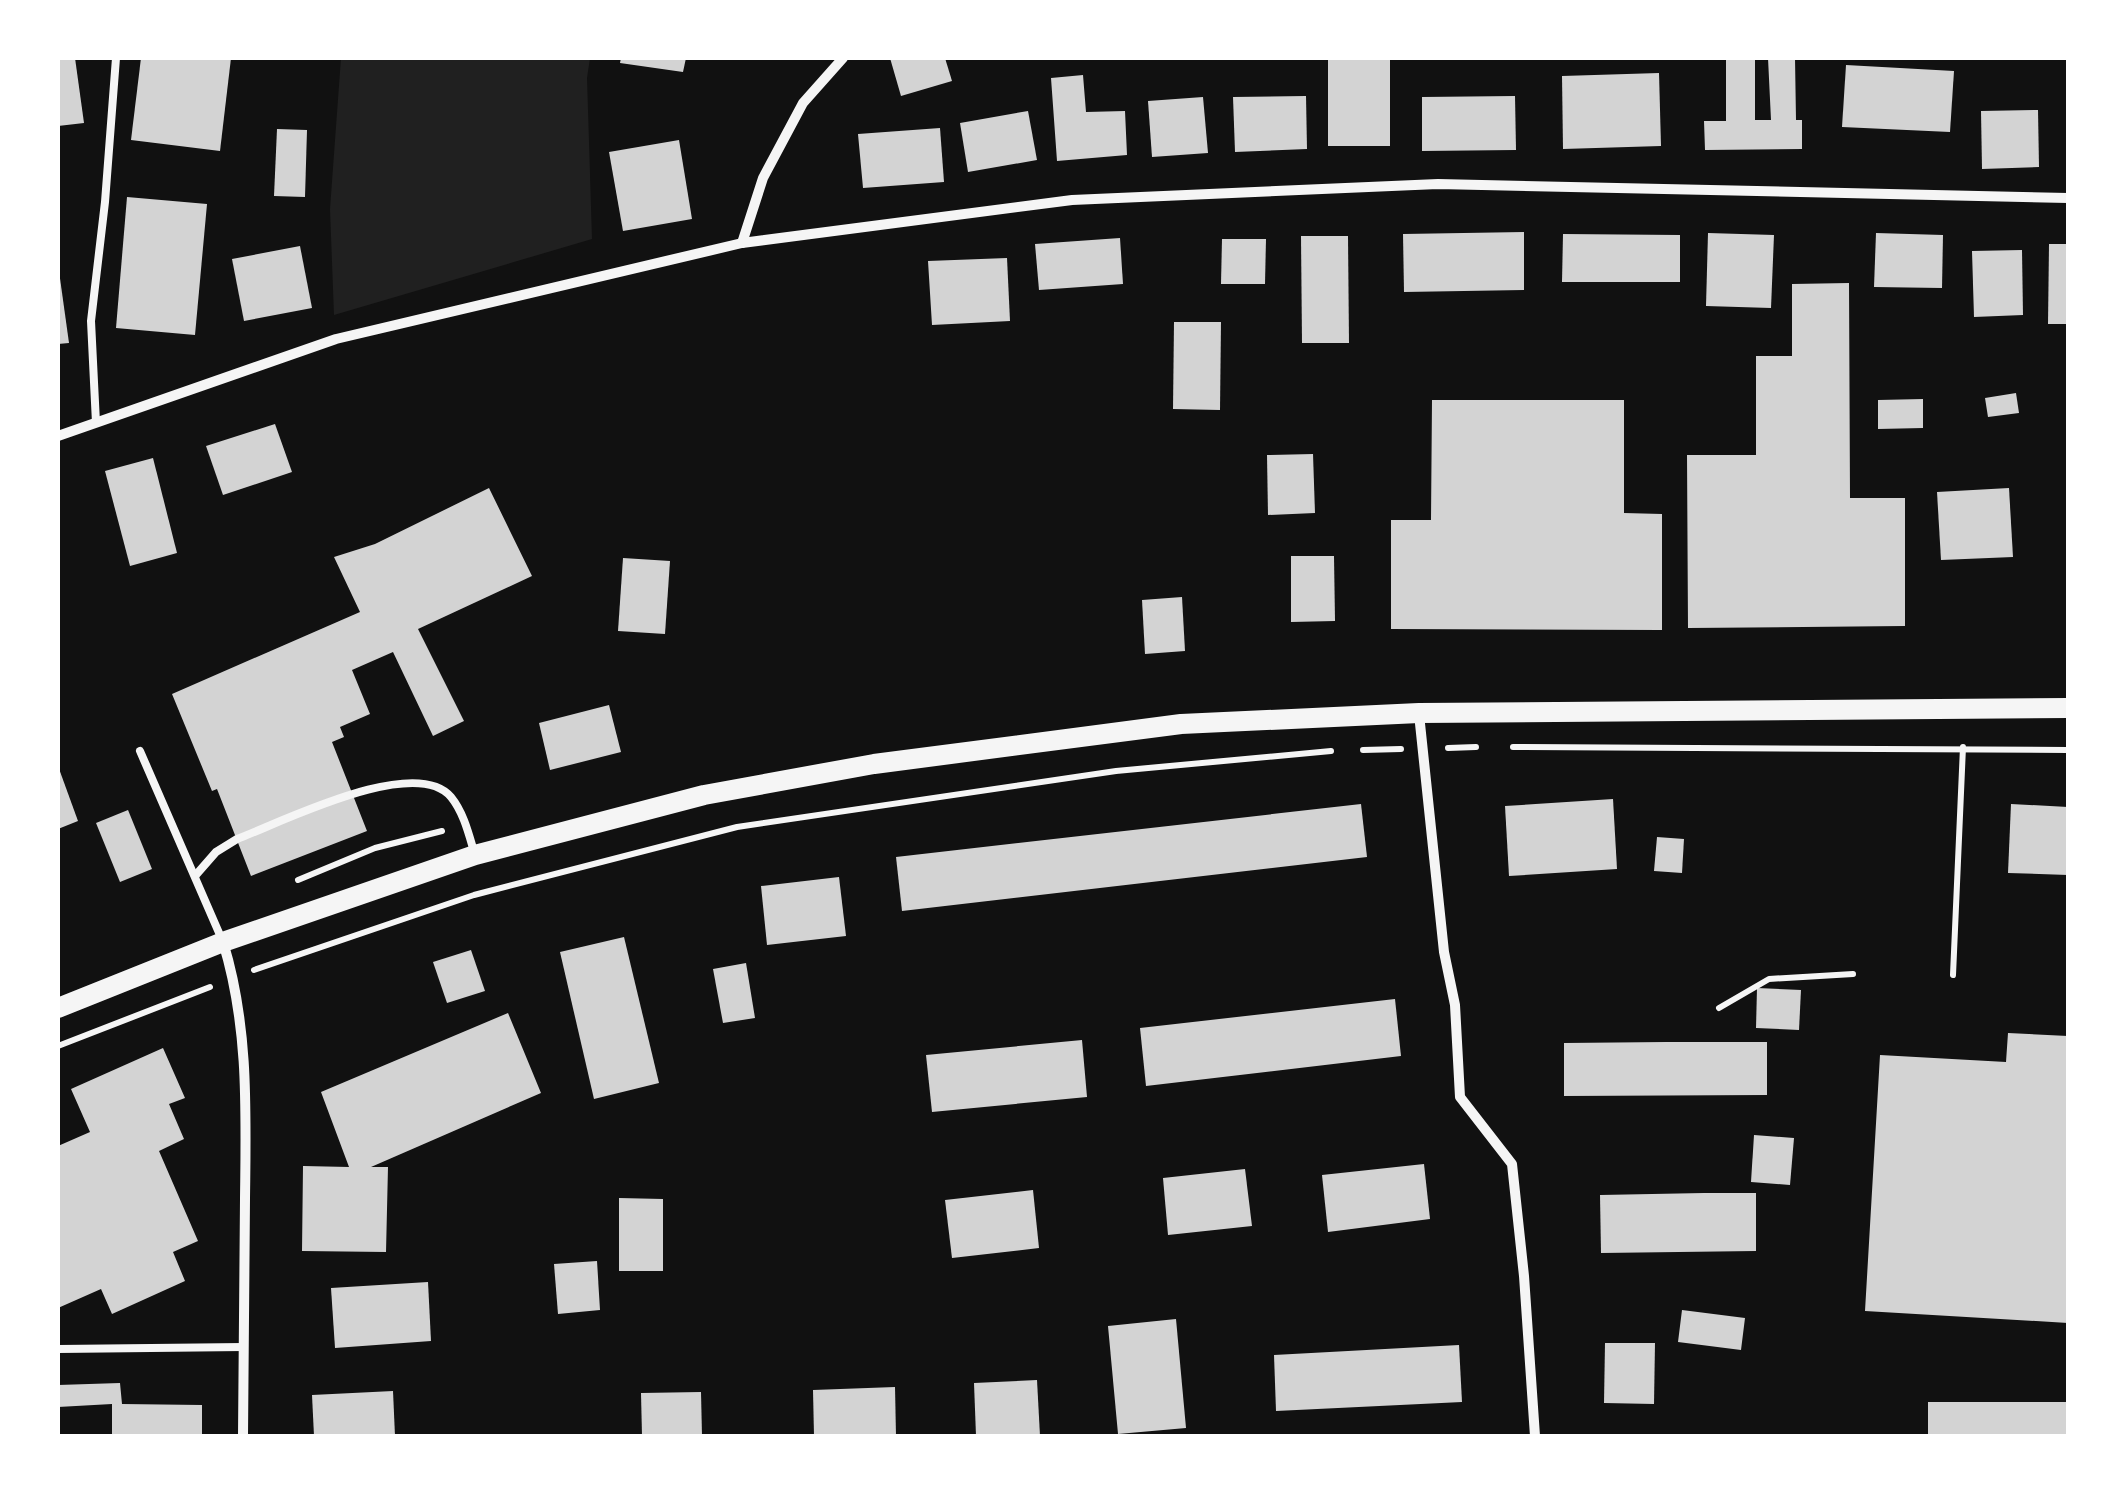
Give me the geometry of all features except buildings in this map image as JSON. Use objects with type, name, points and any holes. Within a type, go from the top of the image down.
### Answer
[{"type":"main road","points":[[58,1008],[222,942],[475,854],[704,795],[874,764],[1181,724],[1419,712],[2068,708]]},
{"type":"street","points":[[742,242],[763,178],[803,103],[843,58]]},
{"type":"street","points":[[58,436],[336,339],[742,242],[1072,200],[1438,184],[2068,198]]},
{"type":"street","points":[[1419,712],[1444,952],[1455,1005],[1460,1097],[1512,1164],[1535,1436]]},
{"type":"street","points":[[222,942],[234,978],[246,1096],[243,1436]]},
{"type":"lane","points":[[96,422],[90,322],[105,202],[116,58]]},
{"type":"lane","points":[[140,751],[222,942]]},
{"type":"lane","points":[[195,876],[216,852],[237,839],[394,782],[425,784],[449,794],[466,824],[475,854]]},
{"type":"lane","points":[[58,1349],[244,1347]]},
{"type":"path","points":[[1953,975],[1966,708]]},
{"type":"path","points":[[1354,750],[1491,747]]},
{"type":"path","points":[[1511,747],[2068,750]]},
{"type":"path","points":[[58,1046],[234,978],[474,894],[737,826],[1116,771],[1337,751]]},
{"type":"path","points":[[1720,1008],[1769,980],[1853,974]]},
{"type":"shaded area","points":[[341,58],[590,58],[587,78],[592,239],[334,315],[330,209]]}]
